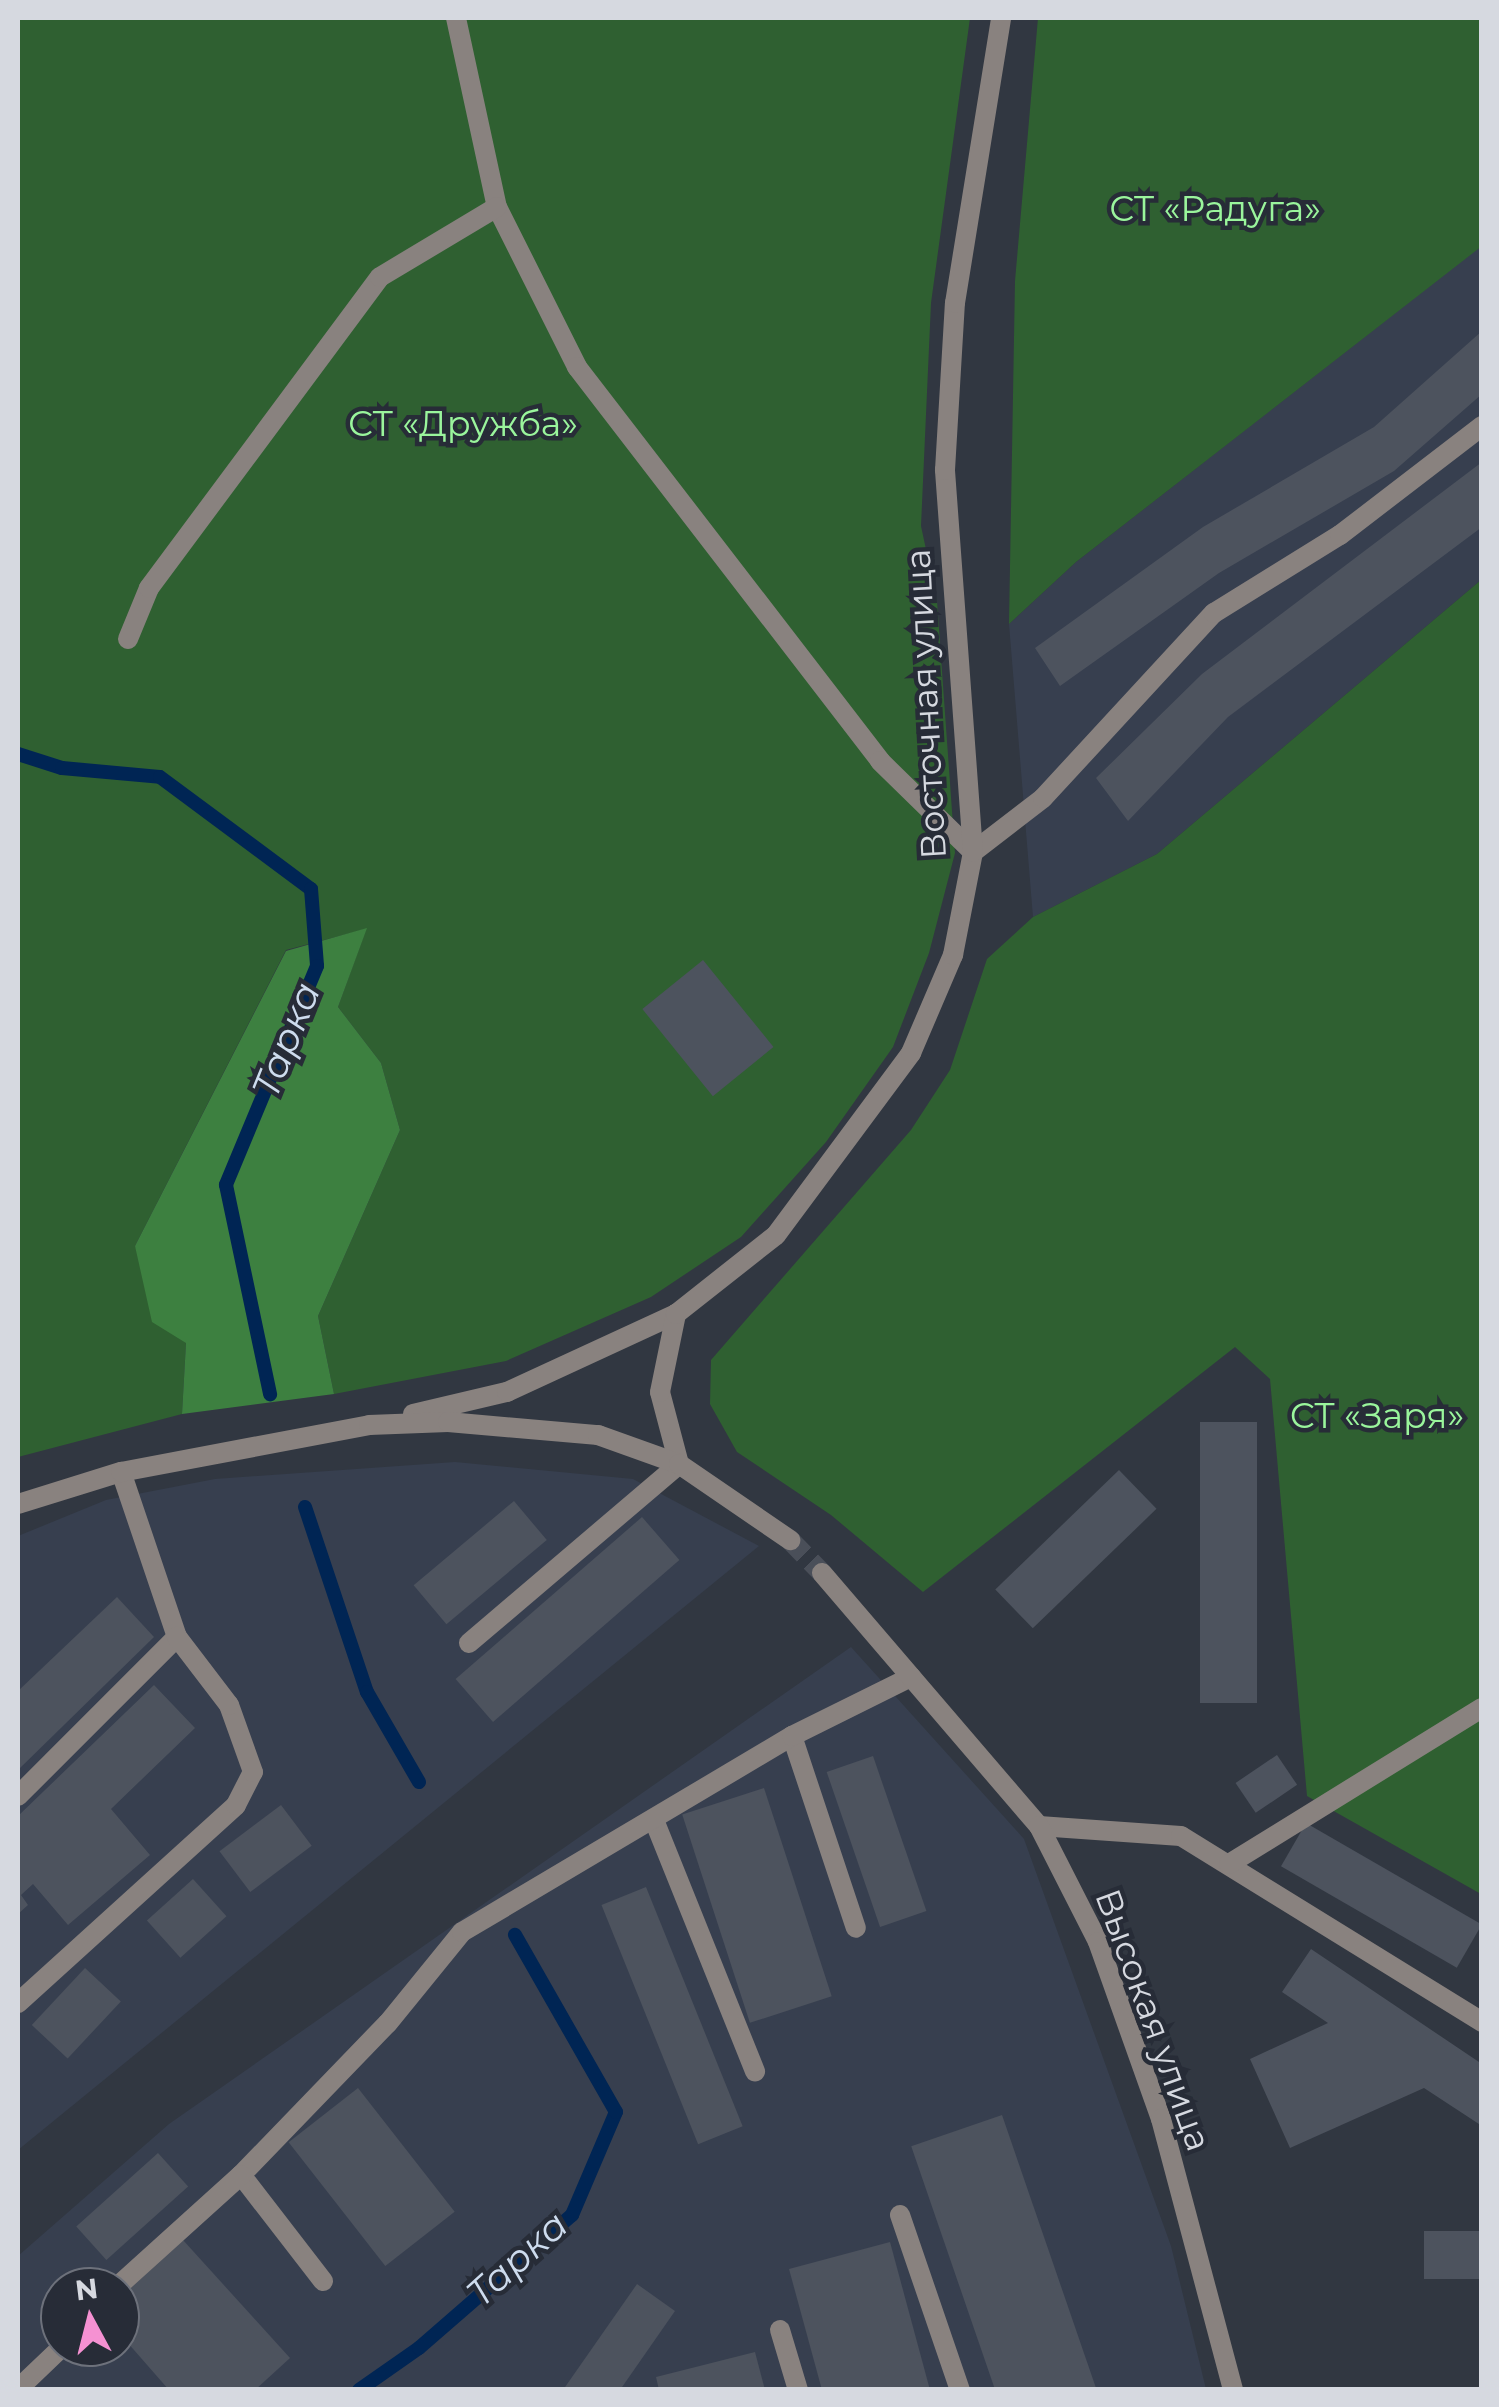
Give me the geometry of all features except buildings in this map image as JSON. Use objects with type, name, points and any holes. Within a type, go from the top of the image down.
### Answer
[{"type":"street","points":[[456,18],[497,207],[577,367],[880,761],[973,852],[1042,798],[1214,614],[1340,535],[1482,426]]},
{"type":"street","name":"Восточная улица","points":[[369,1425],[507,1392],[676,1314],[776,1235],[912,1053],[953,954],[973,852],[945,470],[955,303],[1000,18]]},
{"type":"street","points":[[128,639],[148,588],[380,277],[497,207]]},
{"type":"street","points":[[676,1314],[660,1392],[678,1464]]},
{"type":"street","points":[[18,1504],[121,1472],[369,1425],[448,1422],[598,1435],[678,1464],[790,1540]]},
{"type":"street","points":[[469,1644],[678,1464]]},
{"type":"street","points":[[18,2003],[236,1806],[253,1772],[230,1705],[177,1637],[121,1472]]},
{"type":"street","name":"Высокая улица","points":[[822,1573],[1038,1826],[1098,1942],[1161,2119],[1233,2390]]},
{"type":"street","points":[[18,1796],[177,1637]]},
{"type":"street","points":[[138,2267],[242,2175],[388,2024],[462,1932],[792,1736],[911,1676]]},
{"type":"street","points":[[1229,1864],[1482,1708]]},
{"type":"street","points":[[792,1736],[856,1928]]},
{"type":"street","points":[[654,1820],[755,2071]]},
{"type":"street","points":[[1038,1826],[1180,1836],[1482,2022]]},
{"type":"street","points":[[242,2175],[324,2281]]},
{"type":"street","points":[[900,2215],[960,2390]]},
{"type":"street","points":[[780,2330],[798,2390]]},
{"type":"street","points":[[18,2390],[42,2367]]},
{"type":"shaded area","points":[[1481,246],[1481,580],[1157,854],[1033,917],[1009,624],[1076,562]]},
{"type":"shaded area","points":[[455,1462],[633,1479],[759,1546],[18,2150],[18,1536],[106,1500],[215,1479]]},
{"type":"shaded area","points":[[851,1647],[1024,1839],[1171,2246],[1206,2389],[18,2389],[18,2256],[169,2124]]},
{"type":"green space","name":"СТ «Дружба»","points":[[18,18],[970,18],[931,303],[921,526],[937,601],[955,853],[929,953],[893,1047],[826,1142],[741,1237],[651,1297],[506,1361],[334,1394],[318,1316],[400,1130],[381,1063],[338,1007],[366,929],[286,950],[135,1246],[186,1343],[182,1414],[18,1457]]},
{"type":"green space","name":"СТ «Радуга»","points":[[1038,18],[1481,18],[1482,246],[1076,562],[1009,624],[1015,281]]},
{"type":"green space","name":"СТ «Заря»","points":[[1481,580],[1481,1894],[1307,1796],[1270,1379],[1235,1347],[923,1592],[831,1515],[737,1452],[710,1404],[711,1360],[911,1130],[950,1070],[987,959],[1033,917],[1157,854]]},
{"type":"green space","points":[[367,928],[338,1007],[381,1063],[400,1130],[318,1316],[334,1394],[182,1414],[186,1343],[152,1322],[135,1246],[286,951]]},
{"type":"waterway","name":"Тарка","points":[[18,754],[62,768],[160,777],[311,889],[317,966],[226,1185],[270,1394]]},
{"type":"waterway","name":"Тарка","points":[[305,1507],[367,1692],[419,1782]]},
{"type":"waterway","name":"Тарка","points":[[359,2390],[419,2348],[572,2215],[616,2112],[515,1935]]},
{"type":"tunnel","points":[[790,1540],[822,1573]]}]
